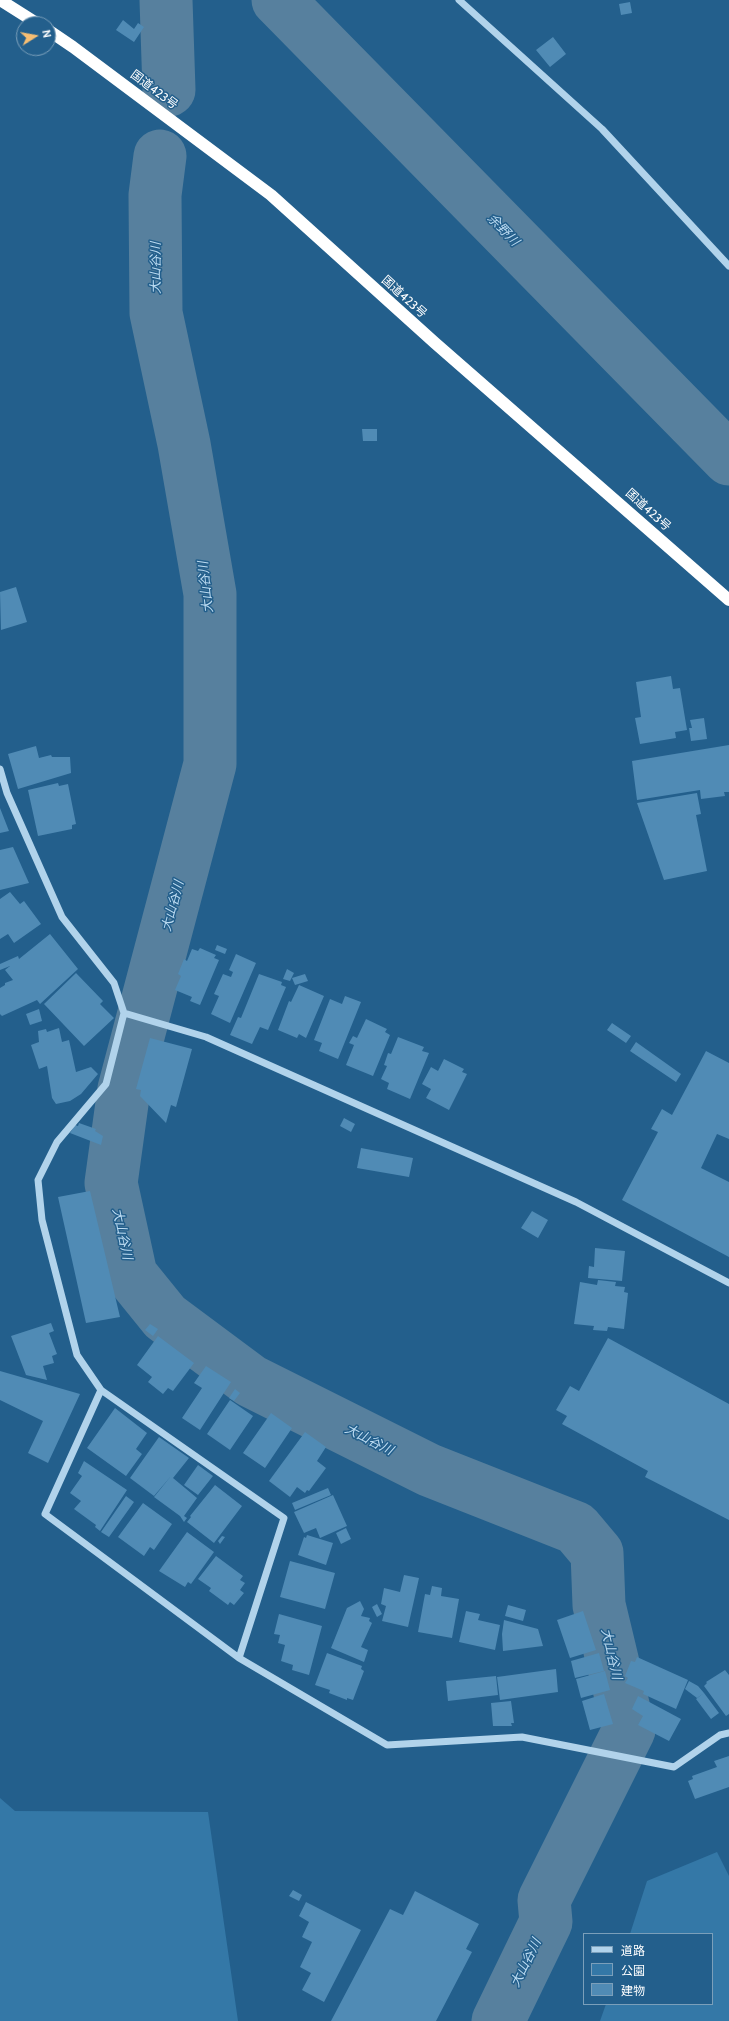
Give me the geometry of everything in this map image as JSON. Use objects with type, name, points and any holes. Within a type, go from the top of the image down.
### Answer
[{"type":"highway","points":[[0,0],[25,16]]},
{"type":"highway","name":"国道423号","points":[[56,35],[74,47],[271,195],[435,343],[729,600]]},
{"type":"street","points":[[459,0],[602,129],[729,266]]},
{"type":"street","points":[[0,769],[7,793],[62,917],[114,982],[124,1013],[106,1084],[57,1142],[38,1180],[42,1220],[77,1356],[101,1390],[284,1518],[240,1658]]},
{"type":"street","points":[[124,1013],[206,1037],[562,1196],[729,1283]]},
{"type":"street","points":[[101,1390],[44,1514],[240,1658],[387,1745],[522,1737],[674,1767],[720,1735],[729,1733]]},
{"type":"green space","points":[[0,1798],[15,1811],[208,1812],[238,2021],[0,2021]]},
{"type":"green space","points":[[717,1852],[729,1876],[729,2021],[600,2021],[606,2005],[713,2005],[713,1933],[630,1933],[647,1881]]},
{"type":"building","points":[[630,2],[632,13],[621,15],[619,4]]},
{"type":"building","points":[[123,20],[134,29],[138,23],[144,27],[134,42],[116,30]]},
{"type":"building","points":[[553,37],[566,54],[550,67],[536,50]]},
{"type":"building","points":[[362,429],[377,429],[377,441],[363,441]]},
{"type":"building","points":[[16,587],[27,622],[1,630],[0,592]]},
{"type":"building","points":[[671,676],[673,689],[680,688],[687,730],[675,732],[676,738],[640,744],[635,718],[641,717],[636,682]]},
{"type":"building","points":[[704,718],[707,739],[691,741],[689,728],[692,728],[690,720]]},
{"type":"building","points":[[729,745],[729,792],[724,792],[725,796],[701,799],[700,790],[637,800],[632,761]]},
{"type":"building","points":[[36,746],[39,758],[51,755],[52,757],[70,757],[71,773],[18,789],[8,754]]},
{"type":"building","points":[[58,783],[59,786],[68,784],[76,824],[72,825],[72,829],[38,836],[28,790]]},
{"type":"building","points":[[697,793],[701,814],[696,815],[707,871],[664,880],[637,803]]},
{"type":"building","points":[[0,808],[9,831],[0,833]]},
{"type":"building","points":[[13,847],[29,883],[0,890],[0,850]]},
{"type":"building","points":[[10,892],[20,904],[24,901],[41,924],[14,943],[8,934],[0,939],[0,899]]},
{"type":"building","points":[[50,934],[78,969],[40,1004],[37,1000],[2,1016],[0,1014],[0,988],[5,985],[5,983],[13,980],[5,970],[10,966],[0,970],[0,964],[18,956],[19,959]]},
{"type":"building","points":[[217,945],[227,949],[225,954],[215,950]]},
{"type":"building","points":[[200,948],[216,955],[214,958],[219,960],[200,1005],[190,1001],[192,997],[175,990],[181,976],[178,974],[184,959],[187,961],[192,949],[198,951]]},
{"type":"building","points":[[236,954],[256,963],[230,1023],[211,1014],[219,996],[214,994],[223,974],[231,977],[233,972],[229,970]]},
{"type":"building","points":[[287,969],[294,973],[290,981],[283,979]]},
{"type":"building","points":[[76,973],[103,1001],[100,1004],[114,1018],[84,1046],[44,1004]]},
{"type":"building","points":[[259,974],[282,982],[281,985],[286,987],[268,1030],[260,1027],[252,1044],[230,1035],[238,1017],[241,1018]]},
{"type":"building","points":[[305,974],[308,981],[295,985],[292,978]]},
{"type":"building","points":[[299,985],[324,996],[306,1038],[299,1034],[297,1038],[278,1030],[289,1001],[291,1002]]},
{"type":"building","points":[[345,996],[361,1002],[338,1059],[319,1051],[322,1043],[314,1040],[330,999],[342,1004]]},
{"type":"building","points":[[39,1009],[42,1021],[30,1025],[26,1014]]},
{"type":"building","points":[[366,1019],[387,1029],[385,1032],[390,1035],[373,1076],[346,1065],[354,1045],[349,1043],[353,1036],[357,1038]]},
{"type":"building","points":[[612,1023],[631,1036],[626,1043],[607,1030]]},
{"type":"building","points":[[59,1028],[62,1042],[69,1040],[76,1072],[91,1067],[98,1074],[81,1094],[70,1101],[56,1104],[52,1098],[47,1066],[39,1069],[31,1045],[39,1042],[38,1031],[46,1029],[47,1032]]},
{"type":"building","points":[[398,1037],[424,1047],[422,1051],[429,1053],[410,1099],[387,1089],[389,1083],[381,1079],[387,1066],[384,1065],[388,1053],[391,1054]]},
{"type":"building","points":[[150,1038],[192,1049],[176,1107],[171,1105],[166,1123],[140,1096],[141,1090],[136,1089]]},
{"type":"building","points":[[636,1042],[681,1074],[676,1082],[630,1051]]},
{"type":"building","points":[[706,1051],[729,1063],[729,1139],[717,1134],[701,1168],[729,1182],[729,1257],[622,1200],[658,1132],[651,1129],[662,1109],[672,1115]]},
{"type":"building","points":[[444,1059],[464,1069],[462,1072],[467,1074],[449,1110],[426,1098],[431,1089],[422,1084],[431,1067],[438,1071]]},
{"type":"building","points":[[344,1118],[355,1124],[351,1132],[340,1126]]},
{"type":"building","points":[[79,1123],[96,1129],[95,1131],[103,1136],[101,1145],[70,1133],[75,1125],[78,1126]]},
{"type":"building","points":[[361,1148],[413,1158],[409,1177],[357,1168]]},
{"type":"building","points":[[90,1191],[120,1317],[86,1323],[58,1197]]},
{"type":"building","points":[[532,1211],[548,1220],[538,1238],[521,1228]]},
{"type":"building","points":[[595,1248],[625,1251],[622,1281],[588,1278],[589,1266],[594,1267]]},
{"type":"building","points":[[598,1280],[616,1282],[615,1286],[625,1287],[624,1292],[628,1293],[624,1329],[608,1327],[607,1331],[593,1330],[594,1326],[574,1324],[580,1282],[597,1285]]},
{"type":"building","points":[[51,1323],[54,1331],[49,1333],[57,1354],[52,1356],[54,1363],[43,1366],[47,1380],[26,1375],[11,1336]]},
{"type":"building","points":[[150,1324],[158,1329],[153,1336],[145,1330]]},
{"type":"building","points":[[158,1336],[194,1363],[173,1391],[168,1388],[163,1394],[148,1382],[152,1377],[137,1365]]},
{"type":"building","points":[[608,1338],[729,1404],[729,1520],[645,1477],[648,1471],[562,1424],[567,1416],[556,1410],[570,1386],[579,1391]]},
{"type":"building","points":[[206,1366],[231,1382],[200,1430],[182,1418],[202,1388],[194,1383]]},
{"type":"building","points":[[0,1371],[80,1394],[48,1463],[28,1453],[43,1421],[0,1400]]},
{"type":"building","points":[[235,1389],[240,1393],[234,1401],[229,1398]]},
{"type":"building","points":[[230,1400],[253,1416],[230,1450],[207,1434]]},
{"type":"building","points":[[115,1408],[147,1433],[136,1449],[142,1454],[126,1476],[87,1448]]},
{"type":"building","points":[[271,1413],[292,1428],[265,1468],[243,1453]]},
{"type":"building","points":[[305,1432],[326,1447],[317,1461],[326,1468],[309,1491],[307,1490],[305,1493],[297,1487],[290,1497],[269,1481]]},
{"type":"building","points":[[159,1437],[189,1458],[173,1478],[197,1498],[184,1516],[187,1518],[184,1522],[180,1516],[154,1497],[171,1476],[154,1496],[130,1478]]},
{"type":"building","points":[[84,1461],[127,1490],[100,1531],[95,1527],[96,1525],[74,1509],[81,1501],[70,1493],[82,1476],[78,1473]]},
{"type":"building","points":[[198,1465],[213,1476],[198,1495],[184,1485]]},
{"type":"building","points":[[215,1485],[242,1506],[214,1543],[187,1522],[191,1517],[190,1516]]},
{"type":"building","points":[[328,1488],[331,1495],[295,1510],[292,1503]]},
{"type":"building","points":[[333,1495],[347,1526],[320,1538],[316,1528],[304,1533],[294,1512]]},
{"type":"building","points":[[126,1496],[134,1502],[109,1537],[101,1532]]},
{"type":"building","points":[[143,1503],[172,1524],[154,1550],[150,1547],[144,1556],[118,1537]]},
{"type":"building","points":[[346,1528],[351,1539],[341,1544],[336,1533]]},
{"type":"building","points":[[187,1532],[214,1552],[191,1584],[188,1582],[185,1587],[159,1571]]},
{"type":"building","points":[[307,1535],[333,1543],[326,1565],[298,1555],[304,1537],[306,1538]]},
{"type":"building","points":[[222,1536],[225,1537],[220,1544],[218,1541]]},
{"type":"building","points":[[216,1556],[243,1576],[240,1580],[245,1583],[240,1590],[244,1593],[234,1605],[230,1602],[228,1605],[209,1591],[211,1588],[198,1579]]},
{"type":"building","points":[[290,1561],[335,1573],[325,1609],[280,1597]]},
{"type":"building","points":[[404,1575],[419,1578],[408,1627],[382,1621],[386,1606],[381,1604],[384,1588],[400,1592]]},
{"type":"building","points":[[432,1586],[442,1588],[441,1596],[459,1599],[452,1638],[418,1632],[425,1594],[430,1595]]},
{"type":"building","points":[[360,1601],[364,1609],[361,1616],[370,1618],[369,1621],[372,1623],[361,1647],[368,1650],[364,1662],[331,1648],[347,1608]]},
{"type":"building","points":[[377,1604],[382,1614],[377,1617],[372,1607]]},
{"type":"building","points":[[508,1605],[526,1610],[523,1621],[505,1616]]},
{"type":"building","points":[[466,1611],[480,1614],[478,1620],[500,1625],[495,1650],[459,1642]]},
{"type":"building","points":[[583,1611],[596,1650],[570,1658],[557,1620]]},
{"type":"building","points":[[279,1614],[322,1626],[309,1675],[292,1670],[293,1665],[281,1661],[285,1645],[278,1643],[280,1635],[274,1634]]},
{"type":"building","points":[[504,1620],[538,1629],[543,1646],[503,1651],[502,1634]]},
{"type":"building","points":[[327,1653],[362,1666],[361,1669],[364,1671],[353,1700],[347,1698],[347,1700],[329,1693],[330,1690],[315,1685]]},
{"type":"building","points":[[599,1653],[604,1671],[575,1678],[571,1661]]},
{"type":"building","points":[[637,1657],[688,1680],[676,1709],[643,1694],[644,1691],[625,1683],[628,1678],[625,1676],[631,1661],[635,1662]]},
{"type":"building","points":[[556,1669],[558,1692],[500,1700],[497,1677]]},
{"type":"building","points":[[725,1670],[729,1675],[729,1714],[726,1716],[704,1686],[707,1683],[706,1682]]},
{"type":"building","points":[[605,1671],[610,1690],[581,1698],[576,1679]]},
{"type":"building","points":[[496,1676],[498,1695],[448,1701],[446,1681]]},
{"type":"building","points":[[689,1681],[698,1686],[704,1693],[697,1698],[685,1689]]},
{"type":"building","points":[[704,1693],[719,1713],[711,1719],[696,1699]]},
{"type":"building","points":[[604,1694],[613,1724],[590,1730],[582,1701]]},
{"type":"building","points":[[638,1696],[681,1719],[669,1741],[638,1725],[643,1716],[632,1709]]},
{"type":"building","points":[[511,1701],[514,1723],[511,1723],[512,1726],[493,1726],[491,1703]]},
{"type":"building","points":[[729,1756],[729,1787],[695,1799],[688,1781],[693,1779],[692,1776],[717,1767],[714,1761]]},
{"type":"building","points":[[293,1890],[302,1895],[299,1901],[289,1896]]},
{"type":"building","points":[[415,1891],[479,1924],[466,1949],[472,1952],[436,2021],[331,2021],[390,1909],[403,1915]]},
{"type":"building","points":[[306,1902],[361,1930],[324,2002],[302,1990],[311,1973],[300,1967],[312,1942],[302,1937],[309,1922],[299,1916]]},
{"type":"waterway","name":"大山谷川","points":[[166,0],[169,90]]},
{"type":"waterway","name":"余野川","points":[[278,0],[729,459]]},
{"type":"waterway","name":"大山谷川","points":[[160,156],[155,195],[156,313],[184,444],[210,594],[210,764],[124,1089],[111,1183],[131,1275],[165,1317],[251,1381],[429,1470],[576,1528],[597,1553],[599,1605],[629,1730],[544,1900],[546,1922],[498,2021]]}]
